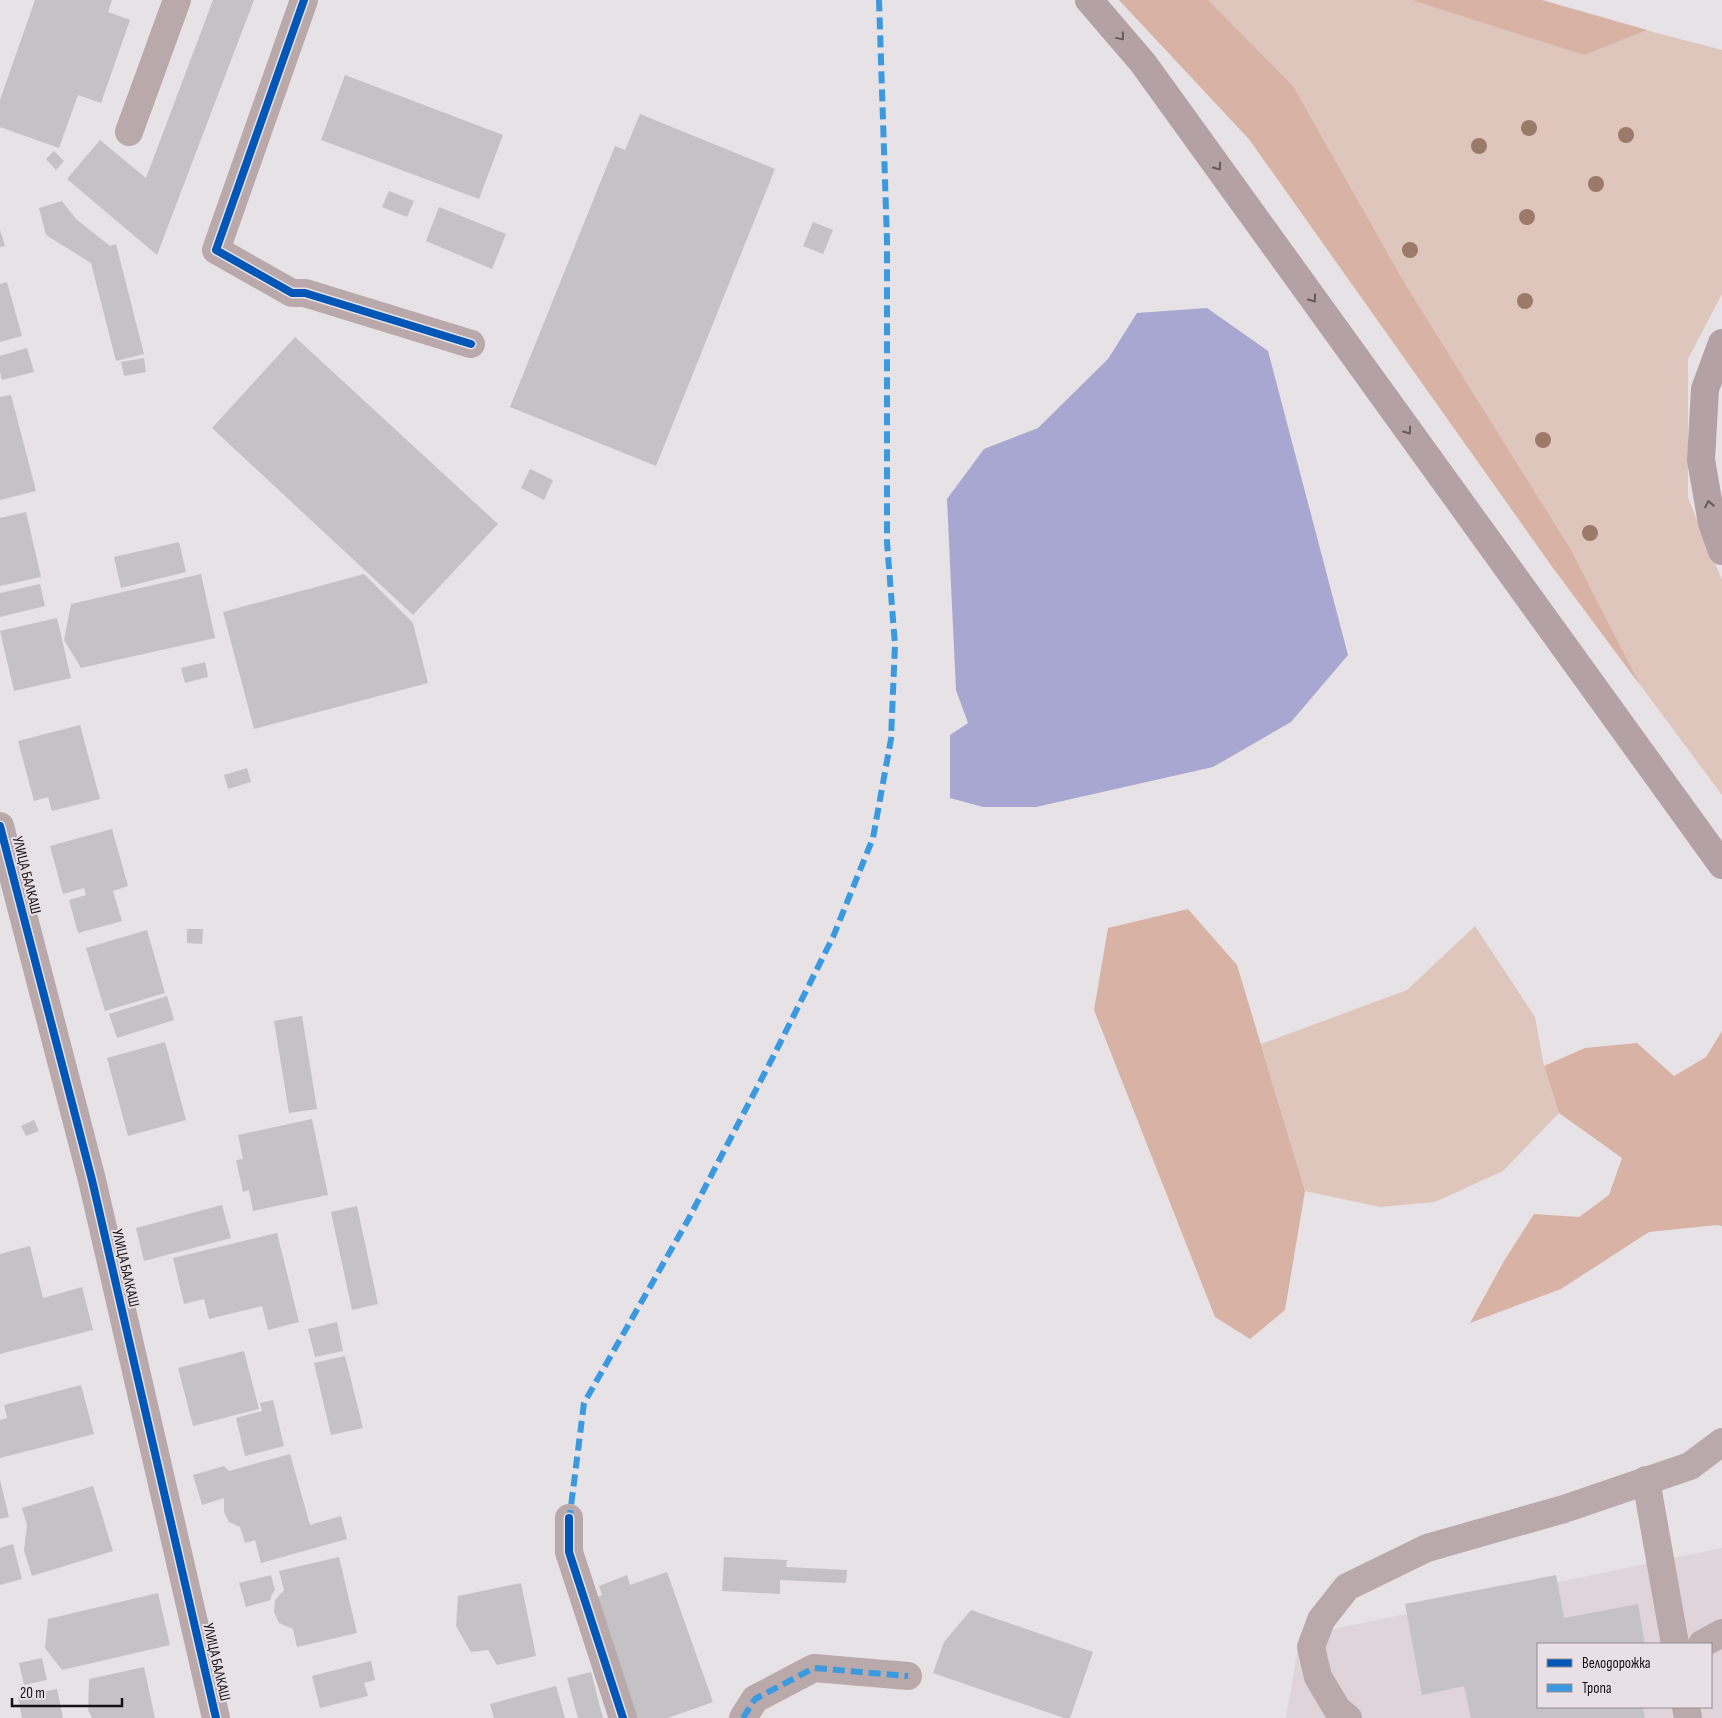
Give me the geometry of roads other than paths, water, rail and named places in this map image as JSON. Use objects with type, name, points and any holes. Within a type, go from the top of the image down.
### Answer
[{"type":"highway","points":[[1089,0],[1143,63],[1722,865]]},
{"type":"highway","points":[[1722,343],[1705,389],[1701,460],[1712,523],[1722,551]]},
{"type":"street","points":[[129,132],[177,0]]},
{"type":"street","points":[[304,0],[216,250],[292,293],[305,293],[471,344]]},
{"type":"street","name":"УЛИЦА БАЛКАШ","points":[[0,826],[92,1180],[216,1718]]},
{"type":"street","points":[[1348,1718],[1337,1709],[1318,1677],[1311,1647],[1321,1620],[1347,1587],[1428,1548],[1564,1509],[1690,1466],[1722,1442]]},
{"type":"street","points":[[1646,1480],[1675,1643]]},
{"type":"street","points":[[570,1518],[569,1552],[623,1718]]},
{"type":"street","points":[[1704,1643],[1722,1633]]},
{"type":"street","points":[[743,1718],[755,1699],[814,1668],[908,1676]]},
{"type":"water","points":[[1207,308],[1268,351],[1348,655],[1291,722],[1213,767],[1036,807],[983,807],[950,798],[950,735],[968,723],[956,690],[947,499],[984,449],[1038,428],[1108,359],[1137,313]]}]
